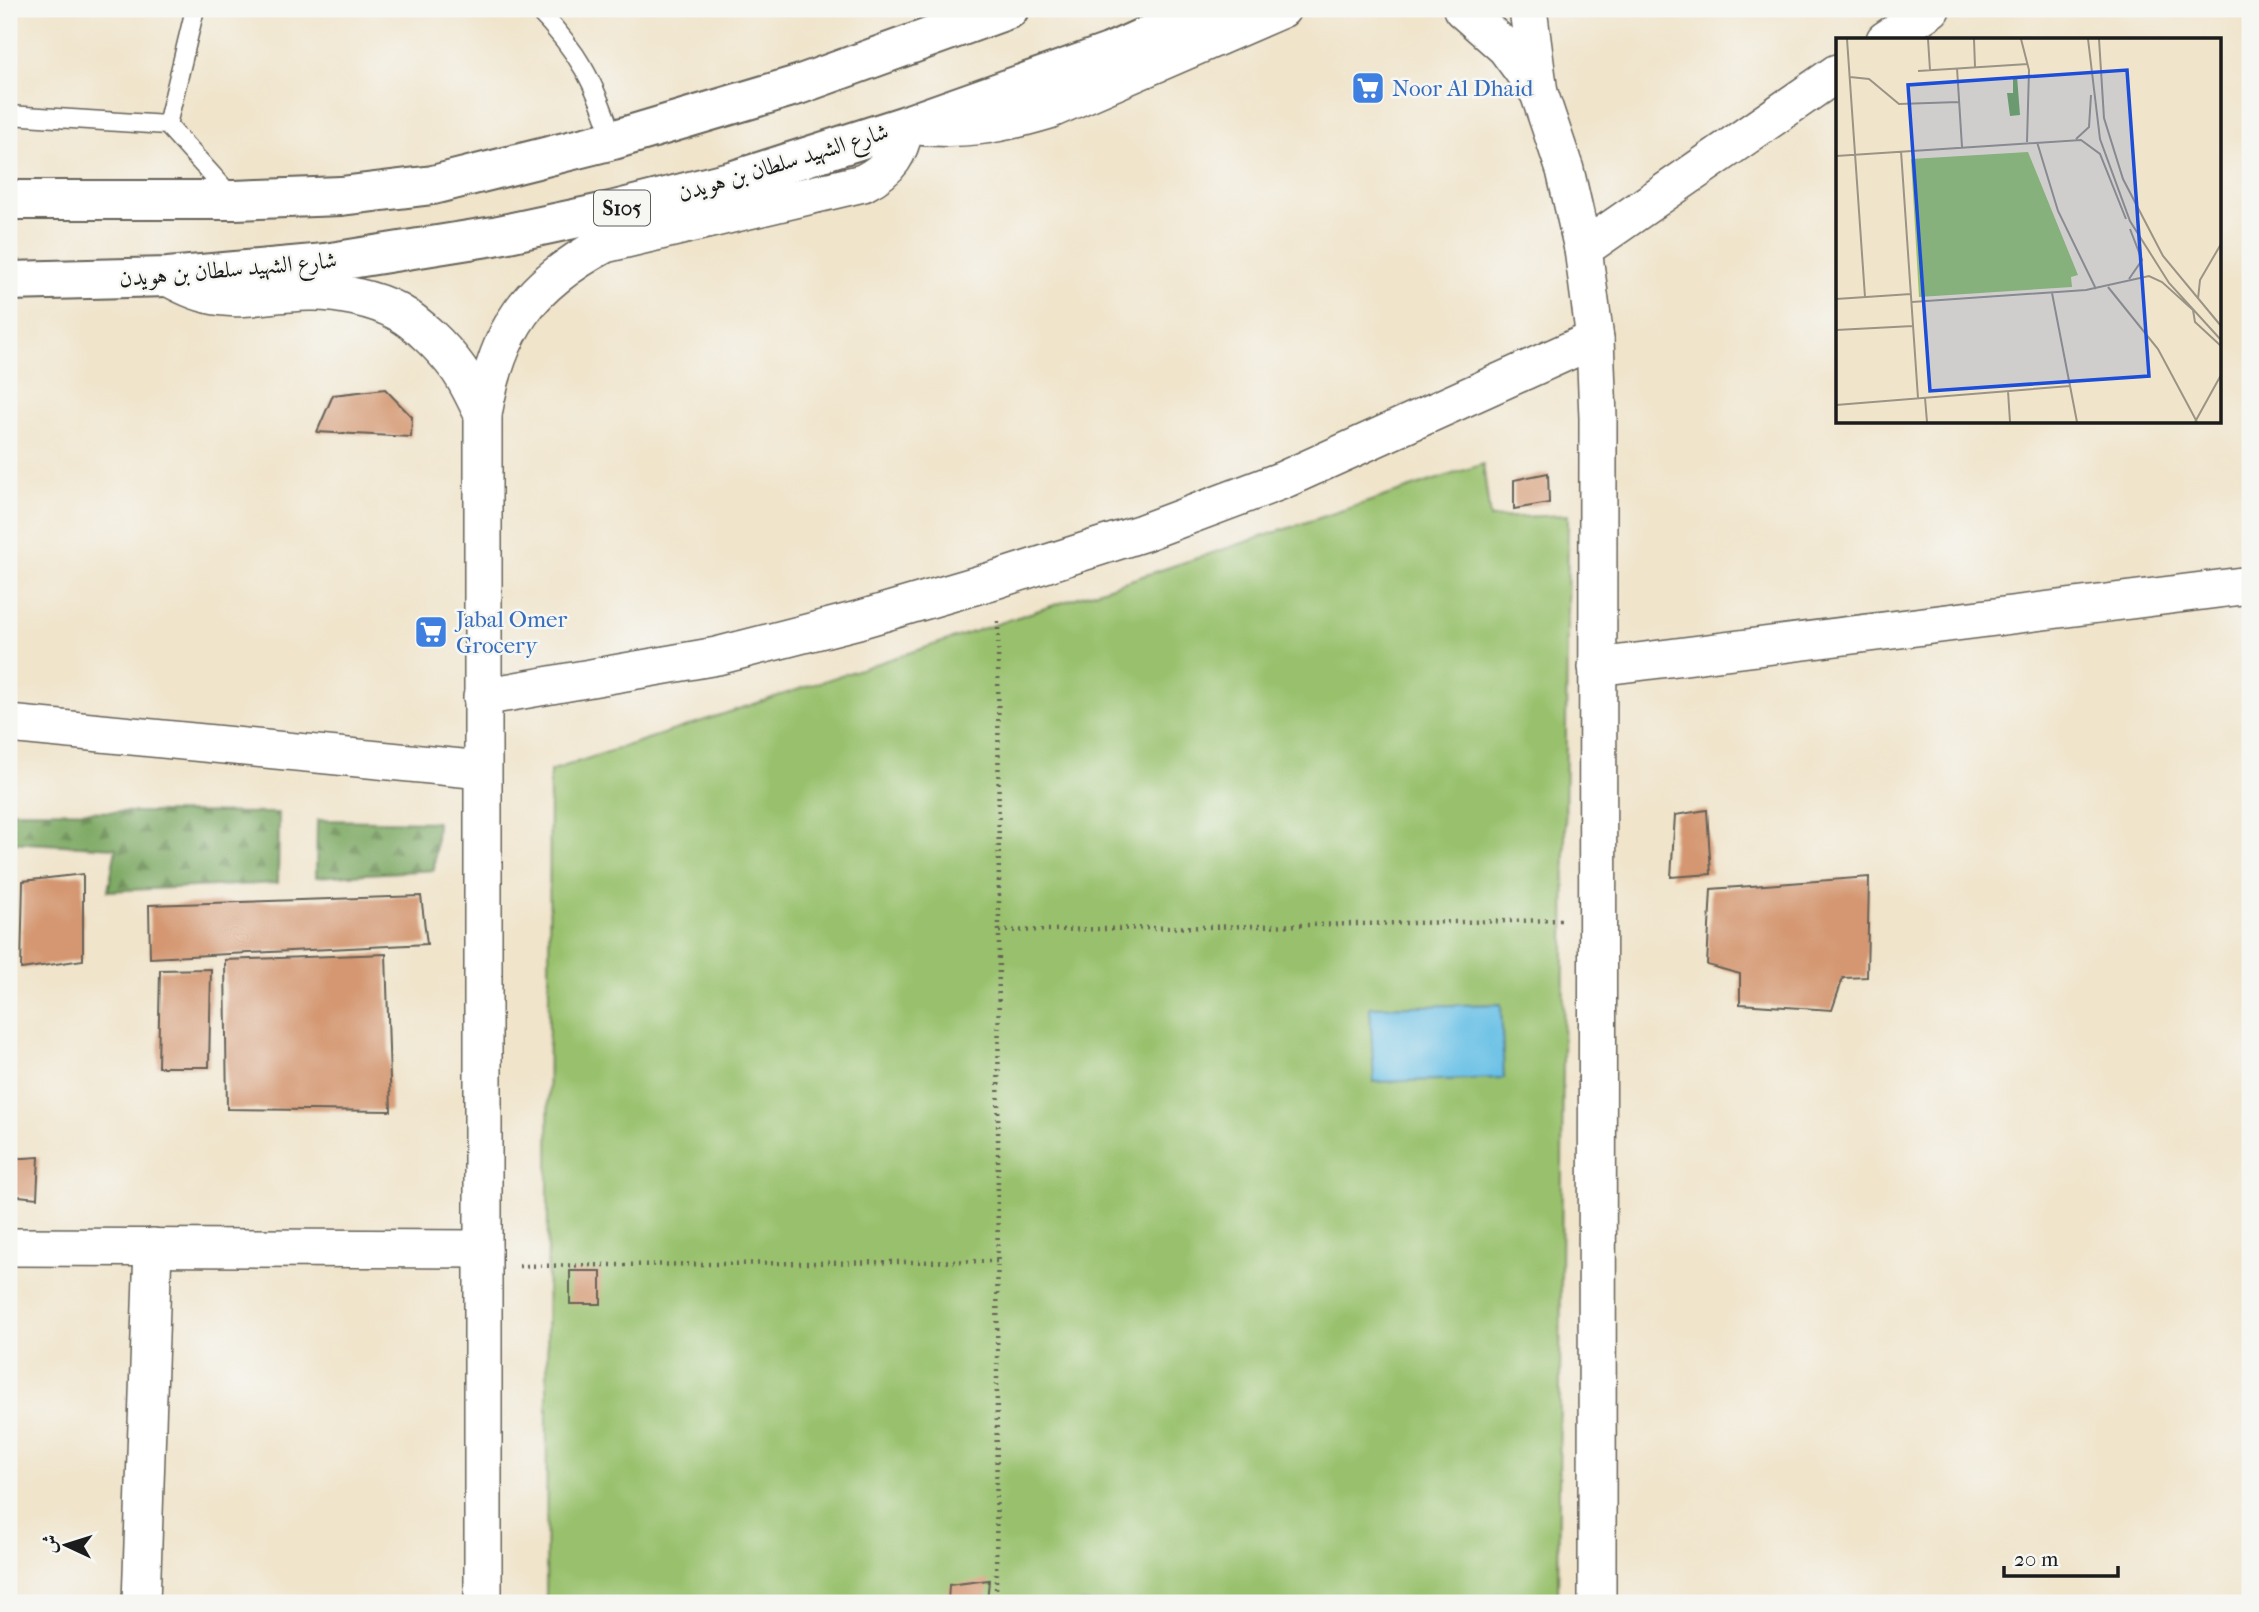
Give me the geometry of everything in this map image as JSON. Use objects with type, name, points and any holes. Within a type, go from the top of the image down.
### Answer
[{"type":"highway","points":[[9,200],[234,200],[341,196],[433,185],[613,141],[798,85],[1009,9]]},
{"type":"highway","name":"شارع الشهيد سلطان بن هويدن","points":[[9,281],[169,277],[325,263],[494,236],[611,211],[734,180],[906,125],[1109,53],[1207,9]]},
{"type":"street","points":[[483,1603],[483,414],[489,378],[502,343],[521,312],[545,284],[573,261],[605,244],[863,183],[876,177],[891,163],[901,147],[906,125],[940,129],[974,128],[1049,110],[1282,9]]},
{"type":"street","points":[[1462,9],[1506,48],[1539,93]]},
{"type":"street","points":[[1528,9],[1539,93],[1565,170],[1583,249],[1595,340],[1598,418],[1597,1603]]},
{"type":"street","points":[[1888,38],[1931,9]]},
{"type":"street","points":[[1583,249],[1836,75]]},
{"type":"street","points":[[169,277],[202,294],[226,299],[310,291],[355,296],[397,312],[433,340],[458,368],[483,414]]},
{"type":"street","points":[[482,698],[717,656],[858,620],[1142,533],[1283,480],[1595,340]]},
{"type":"street","points":[[1597,667],[2250,585]]},
{"type":"street","points":[[9,724],[482,769]]},
{"type":"street","points":[[9,1247],[153,1247],[483,1257]]},
{"type":"street","points":[[141,1603],[153,1247]]},
{"type":"lane","points":[[167,125],[195,9]]},
{"type":"lane","points":[[537,9],[566,40],[587,71],[603,105],[613,141]]},
{"type":"lane","points":[[9,115],[167,125],[234,200]]},
{"type":"path","points":[[996,1603],[998,579]]},
{"type":"path","points":[[999,932],[1597,919]]},
{"type":"path","points":[[483,1257],[996,1261]]},
{"type":"green space","points":[[1483,464],[1490,518],[1568,515],[1558,1603],[546,1603],[550,771]]},
{"type":"green space","points":[[9,811],[279,813],[278,883],[108,891],[116,848],[9,842]]},
{"type":"green space","points":[[317,820],[437,822],[434,870],[316,877]]},
{"type":"water","points":[[1501,1004],[1504,1078],[1374,1082],[1370,1007]]},
{"type":"building","points":[[385,389],[412,417],[411,437],[317,432],[333,395]]},
{"type":"building","points":[[1548,473],[1549,503],[1514,509],[1514,480]]},
{"type":"building","points":[[1707,810],[1711,874],[1671,877],[1675,815]]},
{"type":"building","points":[[83,874],[83,960],[21,969],[23,881]]},
{"type":"building","points":[[1869,877],[1867,977],[1843,978],[1832,1010],[1740,1004],[1740,974],[1707,965],[1711,889]]},
{"type":"building","points":[[421,896],[427,944],[150,958],[149,905]]},
{"type":"building","points":[[386,954],[391,1111],[227,1109],[225,960]]},
{"type":"building","points":[[211,969],[209,1067],[158,1067],[160,970]]},
{"type":"building","points":[[39,1157],[37,1198],[9,1195],[9,1159]]},
{"type":"building","points":[[570,1271],[601,1271],[601,1304],[570,1304]]},
{"type":"building","points":[[989,1580],[987,1603],[948,1603],[949,1585]]},
{"type":"place","name":"Noor Al Dhaid","points":[[1368,88]]},
{"type":"place","name":"Jabal Omer Grocery","points":[[431,632]]}]
